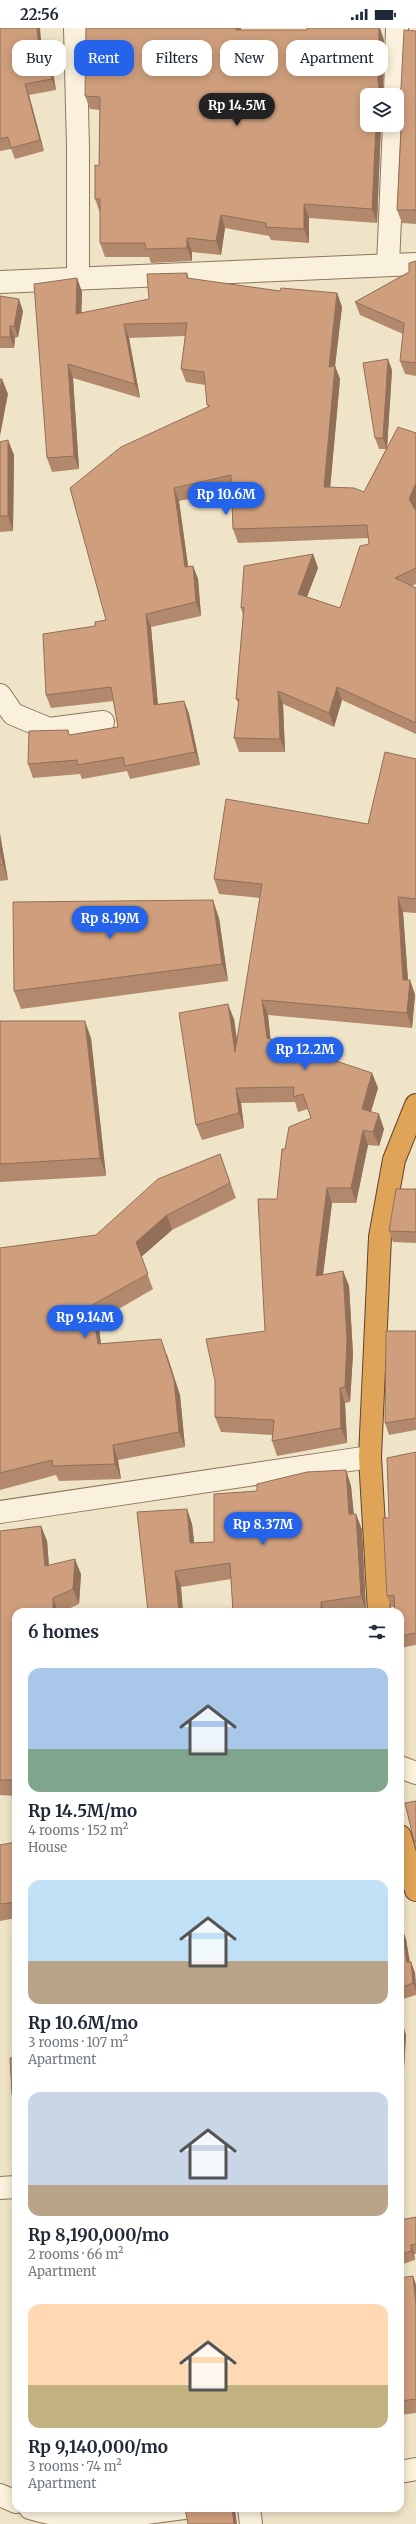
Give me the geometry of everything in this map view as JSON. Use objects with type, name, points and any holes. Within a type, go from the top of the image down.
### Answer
[{"type":"highway","points":[[379,1608],[370,1457],[380,1237],[394,1160],[416,1105]]},
{"type":"highway","points":[[404,1850],[416,1890]]},
{"type":"street","points":[[75,28],[78,277]]},
{"type":"street","points":[[395,88],[397,28]]},
{"type":"street","points":[[388,265],[394,132]]},
{"type":"street","points":[[0,282],[78,277],[416,264]]},
{"type":"street","points":[[0,695],[13,714],[28,722],[49,729],[103,722]]},
{"type":"street","points":[[0,1512],[370,1457]]},
{"type":"street","points":[[404,1768],[416,1773]]},
{"type":"street","points":[[0,2188],[12,2187]]},
{"type":"street","points":[[404,2471],[416,2469]]},
{"type":"street","points":[[0,2495],[12,2500]]},
{"type":"street","points":[[46,2512],[66,2517],[98,2520],[155,2512]]},
{"type":"street","points":[[250,2512],[251,2524]]},
{"type":"building","points":[[0,28],[37,28],[38,40],[12,40],[12,76],[51,76],[52,79],[25,84],[40,140],[11,148],[8,137],[0,139]]},
{"type":"building","points":[[86,28],[236,28],[236,30],[307,30],[307,28],[379,28],[379,40],[286,40],[286,76],[378,76],[379,88],[360,88],[360,132],[376,132],[372,209],[304,204],[304,229],[266,227],[266,223],[221,215],[216,241],[187,238],[187,248],[146,249],[145,243],[100,243],[100,199],[95,199],[95,165],[99,166],[100,97],[85,96],[85,76],[134,76],[134,40],[86,40]]},
{"type":"building","points":[[404,30],[416,31],[416,210],[397,210],[401,132],[404,132],[404,88],[401,88]]},
{"type":"building","points":[[416,261],[416,363],[400,361],[404,323],[355,302],[409,272],[409,263]]},
{"type":"building","points":[[187,273],[187,278],[280,291],[281,288],[337,293],[329,367],[335,366],[324,487],[354,488],[364,492],[398,427],[416,433],[416,483],[409,499],[416,511],[416,568],[395,578],[416,588],[416,723],[337,687],[329,713],[278,691],[280,739],[234,738],[239,699],[236,699],[244,607],[241,608],[244,566],[313,554],[298,594],[340,608],[360,546],[369,544],[367,525],[233,529],[231,475],[174,488],[185,567],[193,566],[196,602],[146,614],[154,705],[184,701],[195,752],[125,766],[123,757],[77,765],[77,760],[28,764],[29,731],[68,730],[69,735],[118,727],[111,687],[46,695],[43,634],[95,626],[95,622],[106,620],[70,488],[121,447],[210,406],[207,405],[204,372],[181,369],[187,323],[124,324],[135,384],[68,364],[74,456],[47,458],[34,284],[77,278],[76,314],[149,299],[147,274]]},
{"type":"building","points":[[0,296],[19,299],[14,326],[10,326],[10,337],[0,337]]},
{"type":"building","points":[[388,359],[383,438],[375,438],[363,363]]},
{"type":"building","points":[[0,379],[2,379],[0,391]]},
{"type":"building","points":[[8,440],[8,516],[0,516],[0,442]]},
{"type":"building","points":[[385,752],[416,759],[416,899],[398,897],[403,980],[410,980],[407,1013],[262,1000],[267,1038],[372,1073],[362,1109],[379,1114],[373,1132],[363,1130],[351,1188],[327,1188],[316,1276],[343,1271],[347,1339],[345,1387],[340,1388],[341,1428],[272,1441],[274,1420],[215,1417],[215,1381],[206,1339],[265,1331],[258,1199],[277,1199],[282,1149],[285,1149],[289,1127],[311,1118],[303,1094],[293,1097],[294,1087],[236,1088],[239,1113],[196,1125],[179,1013],[228,1004],[235,1052],[262,884],[214,879],[226,799],[368,824]]},
{"type":"building","points":[[0,849],[3,864],[0,865]]},
{"type":"building","points":[[213,900],[222,964],[14,991],[13,902]]},
{"type":"building","points":[[0,1021],[85,1021],[100,1158],[0,1164]]},
{"type":"building","points":[[220,1154],[230,1183],[167,1215],[136,1242],[148,1274],[92,1305],[98,1344],[161,1339],[174,1380],[179,1432],[113,1445],[115,1464],[53,1466],[52,1460],[0,1473],[0,1248],[96,1235],[158,1179]]},
{"type":"building","points":[[396,1189],[416,1189],[416,1232],[389,1231]]},
{"type":"building","points":[[386,1331],[416,1331],[416,1418],[385,1423]]},
{"type":"building","points":[[416,1452],[416,1633],[404,1635],[404,1608],[395,1608],[394,1595],[387,1596],[383,1518],[389,1518],[387,1458]]},
{"type":"building","points":[[346,1470],[349,1514],[356,1514],[361,1596],[321,1602],[321,1608],[233,1608],[230,1563],[175,1571],[179,1608],[148,1608],[137,1512],[187,1509],[190,1543],[214,1542],[214,1494],[257,1491],[257,1484],[307,1472]]},
{"type":"building","points":[[41,1526],[45,1566],[75,1559],[73,1589],[53,1598],[53,1608],[12,1608],[12,1780],[0,1780],[0,1531]]},
{"type":"building","points":[[416,1801],[416,1841],[414,1841],[405,1803]]},
{"type":"building","points":[[12,1843],[12,1902],[0,1904],[0,1845]]},
{"type":"building","points":[[404,1942],[407,1962],[411,1962],[413,1983],[404,1986]]},
{"type":"building","points":[[10,2058],[12,2058],[12,2095]]},
{"type":"building","points":[[416,2217],[416,2244],[411,2245],[411,2251],[404,2254],[404,2219]]},
{"type":"building","points":[[413,2276],[416,2305],[416,2399],[404,2400],[404,2277]]},
{"type":"building","points":[[186,2512],[232,2512],[234,2524],[188,2524]]}]
